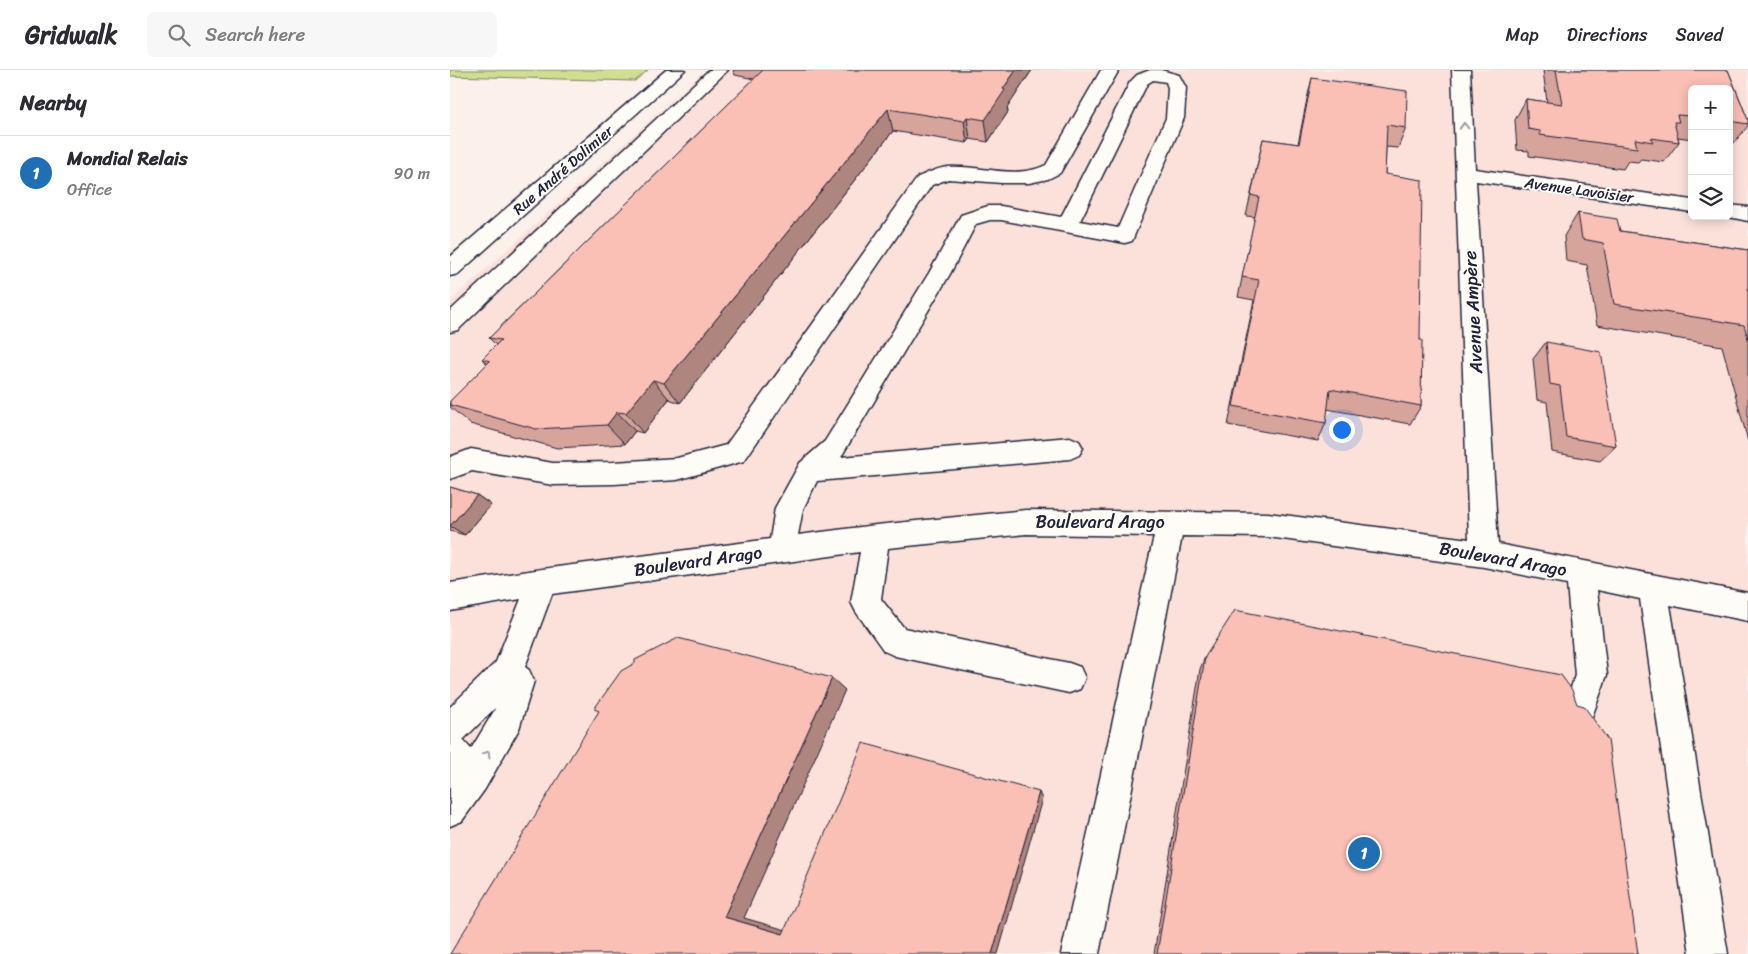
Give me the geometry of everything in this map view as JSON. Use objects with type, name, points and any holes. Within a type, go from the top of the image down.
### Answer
[{"type":"street","name":"Rue André Dolimier","points":[[450,269],[676,70]]},
{"type":"street","points":[[450,324],[719,70]]},
{"type":"street","points":[[450,468],[471,460],[553,474],[677,470],[736,453],[925,181],[945,173],[1002,177],[1042,176],[1053,169],[1110,70]]},
{"type":"street","name":"Avenue Ampère","points":[[1461,70],[1484,554]]},
{"type":"street","points":[[782,549],[790,508],[809,471],[834,448],[968,220],[988,213],[1001,213],[1067,226],[1125,236],[1175,118],[1177,88],[1173,79],[1150,74],[1145,75],[1139,82],[1067,226]]},
{"type":"street","name":"Avenue Lavoisier","points":[[1466,174],[1688,205]]},
{"type":"street","points":[[1733,212],[1748,214]]},
{"type":"street","points":[[809,471],[1070,448]]},
{"type":"street","name":"Boulevard Arago","points":[[450,597],[542,582],[876,537],[1026,522],[1171,523],[1260,524],[1484,554],[1748,607]]},
{"type":"street","points":[[1080,954],[1171,523]]},
{"type":"street","points":[[876,537],[866,602],[895,640],[1069,678]]},
{"type":"street","points":[[1567,703],[1582,706],[1591,675],[1581,573]]},
{"type":"street","points":[[450,730],[508,672],[542,582]]},
{"type":"street","points":[[1653,588],[1709,954]]},
{"type":"street","points":[[453,804],[473,777],[508,718],[518,681],[508,672]]},
{"type":"street","points":[[450,751],[461,762],[453,804]]},
{"type":"shaded area","points":[[705,70],[1748,70],[1748,954],[450,954],[450,302]]},
{"type":"green space","points":[[450,70],[648,70],[635,81],[450,76]]},
{"type":"building","points":[[763,70],[1016,70],[985,120],[967,117],[964,121],[888,109],[664,383],[653,380],[626,413],[617,412],[607,425],[536,429],[450,405],[450,401],[490,361],[482,359],[501,340],[489,338]]},
{"type":"building","points":[[1556,70],[1728,70],[1748,124],[1733,122],[1733,85],[1688,85],[1688,116],[1677,115],[1679,122],[1674,122],[1679,142],[1651,138],[1653,142],[1635,139],[1637,148],[1540,135],[1540,131],[1528,129],[1526,99],[1562,104]]},
{"type":"building","points":[[1312,78],[1407,91],[1406,128],[1387,125],[1385,174],[1422,180],[1421,406],[1330,389],[1326,423],[1233,406],[1259,280],[1242,277],[1259,197],[1251,195],[1263,139],[1299,144]]},
{"type":"building","points":[[1578,213],[1617,219],[1620,231],[1748,250],[1748,338],[1744,325],[1614,304],[1603,243],[1582,239]]},
{"type":"building","points":[[1546,342],[1601,352],[1616,446],[1566,437],[1560,386],[1550,384]]},
{"type":"building","points":[[450,487],[477,495],[450,526]]},
{"type":"building","points":[[1235,610],[1561,675],[1572,690],[1577,704],[1584,706],[1608,740],[1638,954],[1157,954],[1205,657]]},
{"type":"building","points":[[678,638],[832,678],[724,917],[783,934],[863,743],[1039,792],[992,954],[450,954],[599,711],[594,709],[621,671],[635,663],[635,660]]},
{"type":"place","name":"Mondial Relais","points":[[1364,853]]}]
